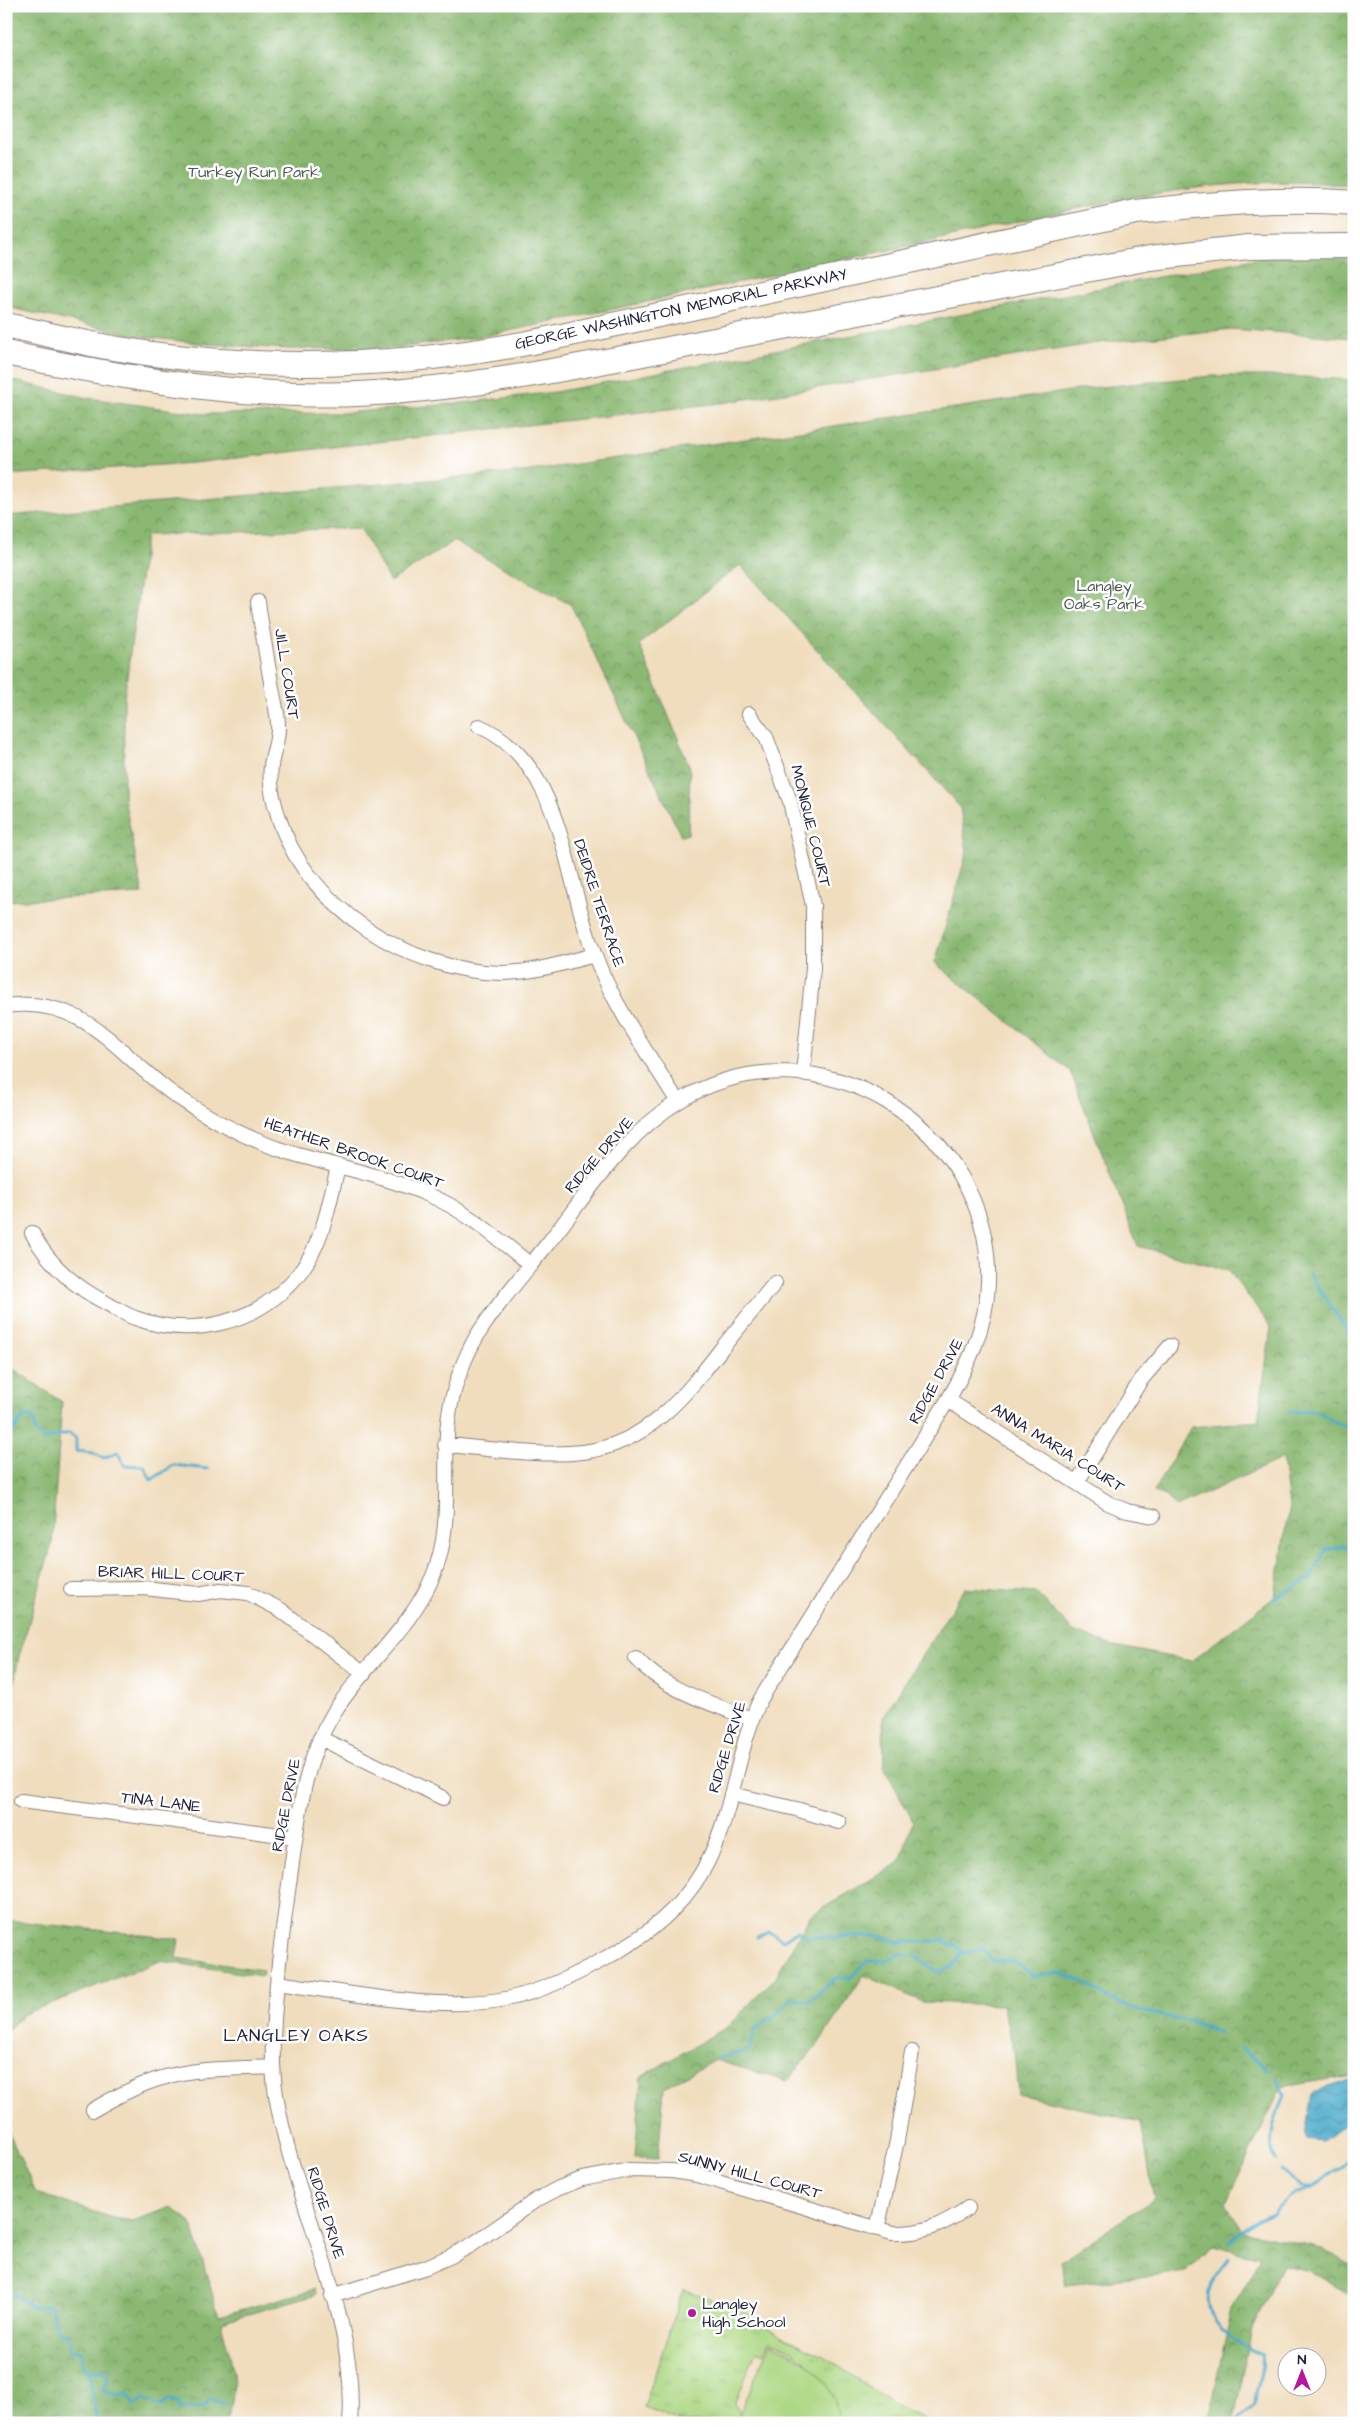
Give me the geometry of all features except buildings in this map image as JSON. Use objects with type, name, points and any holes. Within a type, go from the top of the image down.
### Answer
[{"type":"highway","name":"GEORGE WASHINGTON MEMORIAL PARKWAY","points":[[6,325],[113,348],[220,361],[288,364],[379,362],[451,355],[538,341],[1136,212],[1212,203],[1260,201],[1354,203]]},
{"type":"highway","name":"GEORGE WASHINGTON MEMORIAL PARKWAY","points":[[6,353],[152,382],[234,391],[358,394],[447,387],[574,367],[1150,258],[1249,247],[1354,246]]},
{"type":"street","name":"JILL COURT","points":[[258,602],[278,729],[270,779],[278,815],[285,835],[304,868],[326,894],[345,912],[384,940],[427,960],[452,967],[479,972],[524,971],[594,955]]},
{"type":"street","name":"MONIQUE COURT","points":[[749,714],[766,737],[790,801],[812,906],[813,968],[803,1074]]},
{"type":"street","name":"DEIDRE TERRACE","points":[[479,726],[501,738],[513,748],[534,775],[551,808],[594,955],[624,1014],[678,1102]]},
{"type":"street","name":"HEATHER BROOK COURT","points":[[6,1006],[52,1007],[81,1018],[112,1041],[149,1077],[208,1116],[286,1151],[404,1186],[441,1200],[492,1234],[531,1265]]},
{"type":"street","name":"RIDGE DRIVE","points":[[277,1983],[417,2000],[460,2003],[507,1998],[555,1983],[615,1954],[651,1930],[689,1892],[712,1851],[731,1794],[752,1719],[760,1700],[948,1400],[974,1349],[982,1328],[986,1305],[986,1252],[978,1213],[972,1198],[948,1156],[932,1137],[902,1111],[857,1087],[836,1080],[803,1074],[763,1073],[740,1077],[718,1083],[678,1102],[632,1139],[482,1328],[470,1350],[452,1398],[445,1446],[446,1528],[434,1572],[409,1618],[342,1701],[320,1738],[305,1778],[277,1983],[272,2067],[275,2094],[286,2140],[332,2296],[348,2362],[351,2398],[350,2423]]},
{"type":"street","points":[[32,1233],[51,1264],[63,1276],[91,1295],[134,1318],[154,1324],[179,1328],[212,1325],[232,1320],[260,1308],[278,1296],[298,1275],[317,1242],[338,1166]]},
{"type":"street","points":[[445,1446],[544,1452],[581,1452],[599,1449],[625,1439],[651,1424],[680,1401],[775,1283]]},
{"type":"street","points":[[1077,1482],[1141,1380],[1170,1346]]},
{"type":"street","name":"ANNA MARIA COURT","points":[[948,1400],[1108,1503],[1127,1511],[1153,1516]]},
{"type":"street","name":"BRIAR HILL COURT","points":[[71,1590],[144,1588],[198,1594],[221,1590],[248,1594],[282,1610],[364,1674]]},
{"type":"street","points":[[636,1658],[646,1669],[663,1682],[752,1719]]},
{"type":"street","points":[[320,1738],[443,1798]]},
{"type":"street","points":[[731,1794],[796,1809],[839,1822]]},
{"type":"street","name":"TINA LANE","points":[[21,1802],[296,1837]]},
{"type":"street","points":[[877,2229],[893,2160],[912,2052]]},
{"type":"street","points":[[93,2110],[118,2095],[164,2077],[198,2071],[272,2067]]},
{"type":"street","name":"SUNNY HILL COURT","points":[[332,2296],[426,2266],[450,2256],[472,2244],[536,2200],[559,2188],[598,2175],[629,2170],[672,2171],[697,2175],[892,2233],[920,2232],[947,2223],[968,2208]]},
{"type":"green space","name":"Turkey Run Park","points":[[6,6],[1354,6],[1354,186],[1303,182],[1252,183],[1201,187],[1150,195],[1100,204],[485,336],[397,348],[290,349],[207,344],[137,336],[6,307]]},
{"type":"green space","points":[[1354,255],[1354,338],[1231,329],[1098,343],[721,403],[193,463],[6,475],[6,379],[88,398],[203,414],[344,413],[462,403],[555,392],[1269,256]]},
{"type":"green space","name":"Langley Oaks Park","points":[[1212,376],[1286,376],[1354,380],[1354,2075],[1281,2087],[1226,2203],[1242,2231],[1322,2248],[1354,2267],[1354,2297],[1310,2271],[1283,2265],[1252,2329],[1233,2423],[1207,2423],[1232,2309],[1260,2258],[1213,2246],[1186,2272],[1066,2285],[1061,2261],[1154,2199],[1141,2122],[1018,2094],[1014,2051],[1002,2005],[923,2002],[864,1975],[817,2046],[787,2081],[715,2060],[664,2088],[658,2159],[635,2158],[641,2077],[727,2027],[775,1978],[810,1916],[900,1862],[913,1821],[884,1767],[883,1717],[965,1588],[1036,1593],[1073,1631],[1110,1645],[1191,1661],[1275,1597],[1289,1506],[1283,1458],[1176,1507],[1166,1496],[1153,1492],[1191,1427],[1258,1421],[1271,1327],[1229,1270],[1138,1246],[1070,1071],[935,963],[967,852],[960,807],[740,565],[639,644],[690,768],[688,834],[681,836],[571,605],[454,541],[390,582],[360,528],[146,535],[124,699],[124,798],[143,894],[6,901],[6,516],[523,472],[1090,388]]},
{"type":"green space","points":[[6,1364],[62,1402],[52,1544],[19,1656],[6,1726],[6,1421],[11,1396],[6,1393]]},
{"type":"green space","points":[[6,1920],[179,1939],[176,1958],[263,1970],[262,1976],[160,1961],[24,2014],[6,2031]]},
{"type":"green space","points":[[6,2127],[36,2193],[113,2218],[133,2221],[171,2207],[191,2223],[219,2316],[315,2289],[316,2294],[221,2322],[231,2361],[234,2383],[231,2408],[226,2423],[29,2423],[14,2413],[6,2412]]},
{"type":"green space","points":[[683,2289],[744,2311],[786,2339],[822,2355],[906,2412],[932,2423],[838,2423],[820,2383],[806,2363],[797,2355],[769,2341],[763,2354],[756,2351],[735,2404],[740,2412],[736,2423],[727,2420],[726,2423],[683,2423],[644,2407]]},
{"type":"green space","points":[[770,2343],[796,2357],[817,2372],[832,2393],[840,2423],[736,2423]]},
{"type":"water","points":[[1354,2078],[1354,2117],[1322,2142],[1307,2140],[1305,2134],[1312,2095],[1328,2086]]},
{"type":"waterway","points":[[1309,1274],[1354,1341]]},
{"type":"waterway","points":[[6,1410],[12,1410],[14,1431],[23,1417],[33,1417],[35,1431],[43,1440],[69,1433],[76,1439],[76,1451],[93,1453],[103,1458],[118,1452],[124,1465],[144,1466],[151,1480],[174,1465],[208,1469]]},
{"type":"waterway","points":[[1288,1412],[1316,1411],[1339,1424],[1354,1429]]},
{"type":"waterway","points":[[1273,1599],[1310,1579],[1326,1550],[1354,1544]]},
{"type":"waterway","points":[[757,1937],[769,1932],[783,1940],[797,1931],[809,1937],[882,1936],[897,1942],[931,1942],[944,1939],[950,1945],[955,1944],[964,1953]]},
{"type":"waterway","points":[[718,2058],[748,2051],[756,2028],[774,2016],[792,1999],[809,2001],[836,1978],[850,1978],[867,1961],[885,1961],[900,1954],[917,1957],[937,1972],[952,1967],[960,1954],[983,1948],[992,1961],[1013,1961],[1033,1976],[1060,1973],[1082,1981],[1107,1998],[1141,2011],[1193,2022],[1219,2033]]},
{"type":"waterway","points":[[1241,2048],[1267,2069]]},
{"type":"waterway","points":[[1276,2160],[1273,2153],[1272,2136],[1275,2119],[1284,2095],[1278,2079]]},
{"type":"waterway","points":[[1230,2243],[1237,2234],[1256,2221],[1273,2214],[1278,2206],[1288,2197],[1315,2187],[1332,2173],[1342,2168],[1354,2152]]},
{"type":"waterway","points":[[1282,2170],[1301,2187],[1311,2187]]},
{"type":"waterway","points":[[1229,2259],[1214,2277],[1211,2284],[1208,2297],[1209,2308],[1221,2329],[1240,2344],[1262,2354],[1263,2360],[1255,2404],[1236,2423]]},
{"type":"waterway","points":[[6,2301],[7,2297],[16,2295],[33,2307],[51,2306],[56,2331],[69,2336],[71,2351],[81,2351],[83,2364],[90,2374],[92,2397],[98,2423]]},
{"type":"waterway","points":[[87,2370],[106,2371],[108,2381],[103,2386],[104,2392],[119,2395],[128,2393],[134,2405],[144,2399],[160,2406],[168,2400],[178,2402],[180,2409],[205,2407],[209,2399],[225,2404]]},
{"type":"place","name":"Langley High School","points":[[692,2313]]},
{"type":"district","name":"LANGLEY OAKS","points":[[296,2035]]}]
